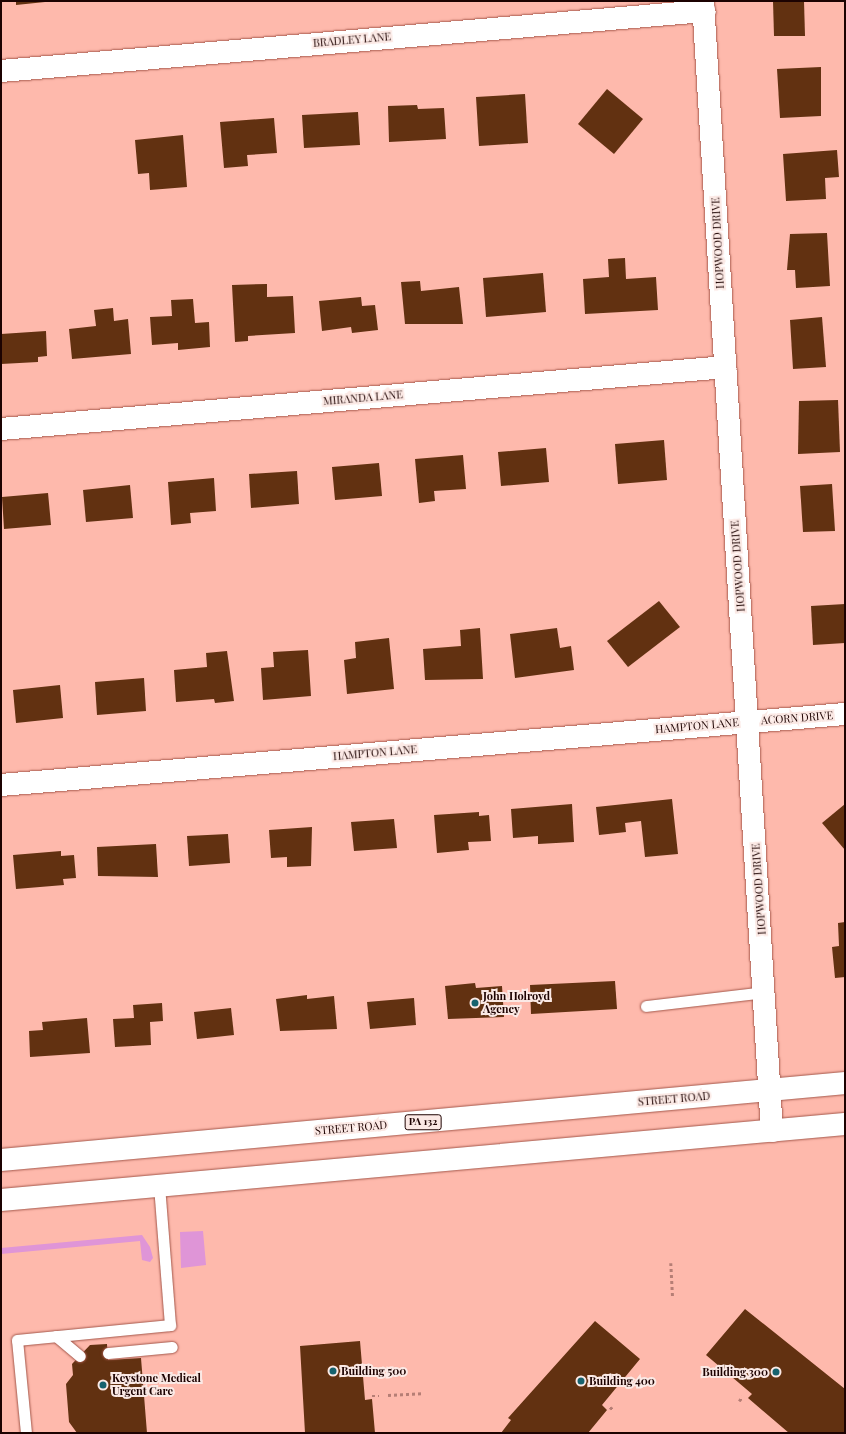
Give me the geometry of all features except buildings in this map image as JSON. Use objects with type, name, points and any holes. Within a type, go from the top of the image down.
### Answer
[{"type":"street","name":"BRADLEY LANE","points":[[1,70],[703,6]]},
{"type":"street","name":"HOPWOOD DRIVE","points":[[703,6],[766,992],[772,1090],[772,1131]]},
{"type":"street","name":"MIRANDA LANE","points":[[1,429],[725,367]]},
{"type":"street","name":"ACORN DRIVE","points":[[748,722],[845,714]]},
{"type":"street","name":"HAMPTON LANE","points":[[1,785],[748,722]]},
{"type":"street","name":"STREET ROAD","points":[[1,1160],[845,1083]]},
{"type":"street","points":[[1,1200],[845,1124]]},
{"type":"lane","points":[[646,1006],[766,992]]},
{"type":"lane","points":[[26,1433],[17,1340],[170,1324],[159,1186]]},
{"type":"lane","points":[[56,1336],[80,1356]]},
{"type":"lane","points":[[108,1353],[172,1347]]},
{"type":"path","points":[[671,1263],[674,1296]]},
{"type":"path","points":[[388,1395],[422,1393]]},
{"type":"path","points":[[372,1396],[380,1396]]},
{"type":"path","points":[[739,1401],[743,1396]]},
{"type":"path","points":[[610,1407],[614,1410]]},
{"type":"shaded area","points":[[203,1231],[206,1265],[181,1268],[180,1232]]},
{"type":"shaded area","points":[[142,1235],[150,1247],[153,1258],[150,1262],[142,1260],[140,1241],[1,1254],[1,1248]]},
{"type":"place","name":"John Holroyd Agency","points":[[475,1003]]},
{"type":"place","name":"Building 500","points":[[333,1371]]},
{"type":"place","name":"Building 300","points":[[776,1372]]},
{"type":"place","name":"Building 400","points":[[581,1381]]},
{"type":"place","name":"Keystone Medical Urgent Care","points":[[103,1385]]}]
